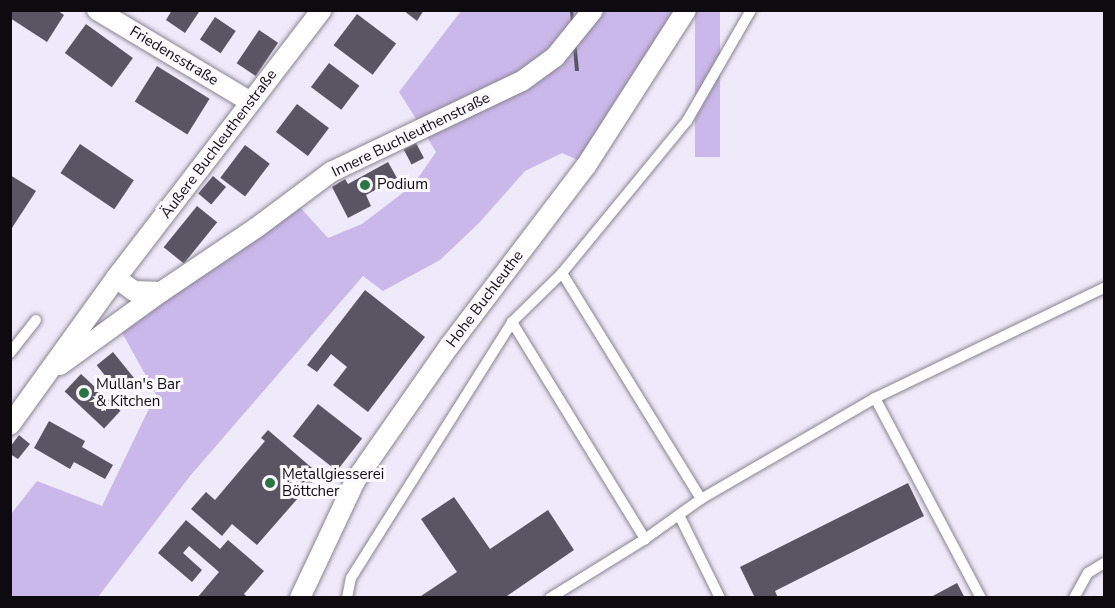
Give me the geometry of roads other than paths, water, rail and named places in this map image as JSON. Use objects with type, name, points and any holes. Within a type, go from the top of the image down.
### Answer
[{"type":"street","name":"Friedensstraße","points":[[97,10],[251,102]]},
{"type":"street","name":"Äußere Buchleuthenstraße","points":[[116,278],[322,10]]},
{"type":"street","name":"Innere Buchleuthenstraße","points":[[46,375],[161,292],[256,228],[331,172],[522,81],[555,57],[593,10]]},
{"type":"street","name":"Hohe Buchleuthe","points":[[300,597],[355,481],[450,345],[586,166],[686,10]]},
{"type":"street","name":"Innere Buchleuthenstraße","points":[[11,423],[116,278]]},
{"type":"street","points":[[116,278],[134,291],[161,292]]},
{"type":"lane","points":[[347,597],[351,578],[512,322],[562,273],[687,121],[751,10]]},
{"type":"lane","points":[[562,273],[701,499]]},
{"type":"lane","points":[[550,597],[645,539],[701,499],[875,398],[1104,288]]},
{"type":"lane","points":[[10,353],[36,320]]},
{"type":"lane","points":[[512,322],[645,539]]},
{"type":"lane","points":[[875,398],[981,597]]},
{"type":"lane","points":[[679,515],[720,597]]},
{"type":"lane","points":[[1074,597],[1088,573],[1104,563]]},
{"type":"place","name":"Podium","points":[[365,185]]},
{"type":"place","name":"Mullan's Bar & Kitchen","points":[[84,393]]},
{"type":"place","name":"Metallgiesserei Böttcher","points":[[270,483]]}]
